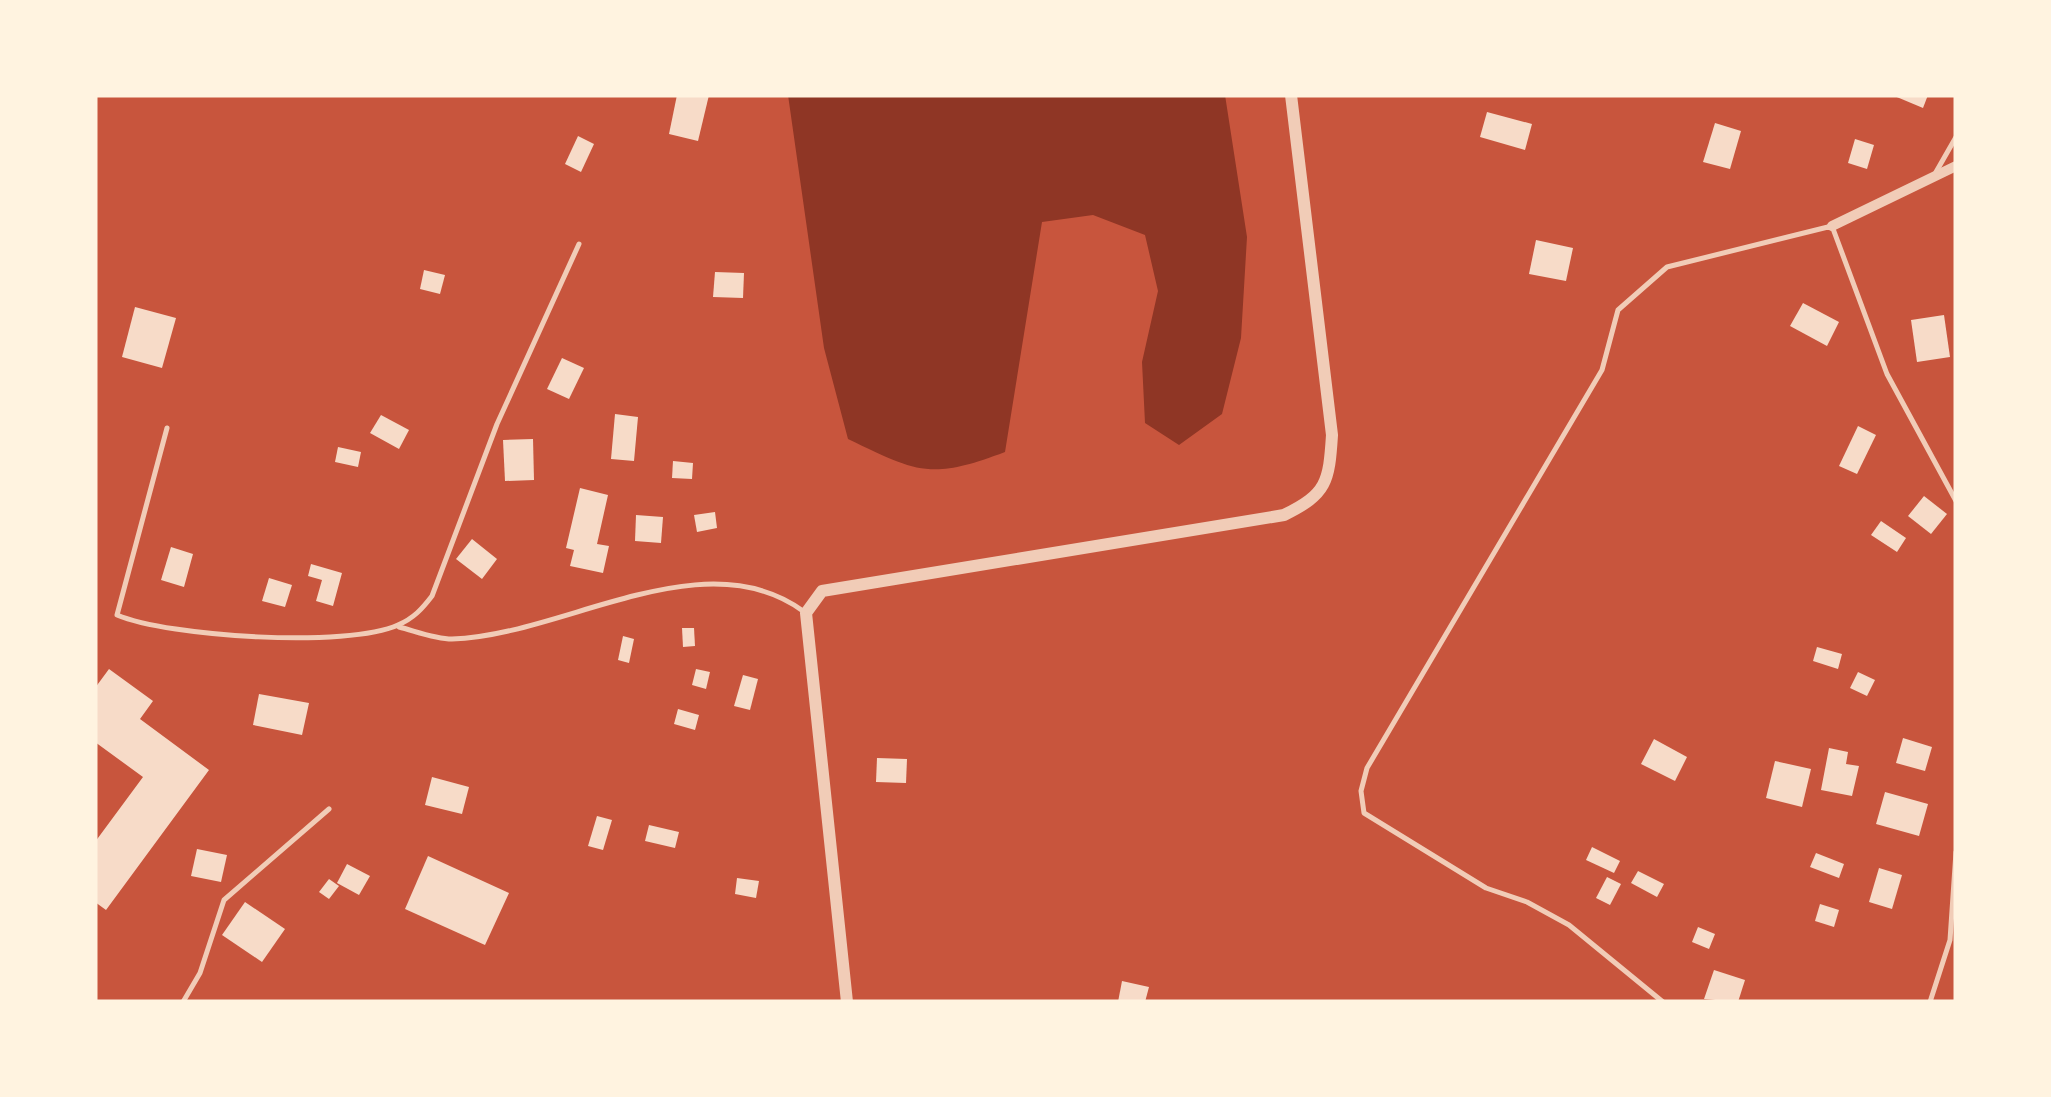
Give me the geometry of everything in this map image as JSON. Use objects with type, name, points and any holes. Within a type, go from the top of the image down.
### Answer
[{"type":"street","points":[[847,1002],[806,613],[822,592],[1284,515],[1317,499],[1330,471],[1332,435],[1290,95]]},
{"type":"street","points":[[1832,226],[1956,166]]},
{"type":"lane","points":[[1935,175],[1956,136]]},
{"type":"lane","points":[[1663,1002],[1569,925],[1527,902],[1486,888],[1364,813],[1362,792],[1367,768],[1602,370],[1618,310],[1667,267],[1832,226],[1888,374],[1956,500]]},
{"type":"lane","points":[[167,428],[118,616],[246,637],[372,633],[396,626],[418,614],[432,596],[497,424],[579,244]]},
{"type":"lane","points":[[396,626],[448,640],[575,615],[630,594],[698,586],[750,586],[782,596],[806,613]]},
{"type":"lane","points":[[183,1002],[200,973],[224,900],[329,809]]},
{"type":"lane","points":[[1930,1002],[1950,940],[1956,852]]},
{"type":"shaded area","points":[[788,95],[1225,95],[1247,237],[1241,338],[1222,414],[1179,445],[1145,423],[1142,362],[1158,291],[1145,235],[1093,215],[1042,222],[1005,452],[959,467],[925,469],[848,439],[824,348]]},
{"type":"building","points":[[677,95],[709,95],[698,141],[669,134]]},
{"type":"building","points":[[1892,95],[1928,95],[1923,108]]},
{"type":"building","points":[[1487,112],[1532,124],[1525,150],[1480,137]]},
{"type":"building","points":[[1715,123],[1741,131],[1730,169],[1703,162]]},
{"type":"building","points":[[578,136],[594,144],[581,172],[565,164]]},
{"type":"building","points":[[1855,139],[1874,145],[1867,169],[1848,163]]},
{"type":"building","points":[[1536,240],[1573,248],[1566,281],[1529,274]]},
{"type":"building","points":[[424,270],[445,275],[440,294],[420,289]]},
{"type":"building","points":[[715,272],[744,273],[743,298],[713,297]]},
{"type":"building","points":[[1803,303],[1839,322],[1827,346],[1790,326]]},
{"type":"building","points":[[135,307],[176,318],[162,368],[122,357]]},
{"type":"building","points":[[1944,315],[1950,357],[1917,362],[1911,320]]},
{"type":"building","points":[[562,358],[584,368],[569,399],[547,389]]},
{"type":"building","points":[[615,414],[638,417],[634,461],[611,459]]},
{"type":"building","points":[[381,415],[409,430],[399,449],[370,433]]},
{"type":"building","points":[[1858,426],[1876,435],[1857,474],[1839,466]]},
{"type":"building","points":[[533,439],[534,480],[505,481],[503,440]]},
{"type":"building","points":[[338,447],[361,452],[358,467],[335,462]]},
{"type":"building","points":[[673,461],[693,463],[692,479],[672,478]]},
{"type":"building","points":[[580,488],[608,495],[597,544],[609,546],[603,573],[570,566],[574,550],[566,548]]},
{"type":"building","points":[[1924,496],[1947,514],[1931,534],[1908,516]]},
{"type":"building","points":[[715,512],[717,528],[697,532],[694,515]]},
{"type":"building","points":[[636,515],[663,517],[661,543],[635,541]]},
{"type":"building","points":[[1881,521],[1906,538],[1897,552],[1871,535]]},
{"type":"building","points":[[472,539],[497,559],[482,579],[456,559]]},
{"type":"building","points":[[171,547],[193,554],[184,587],[161,580]]},
{"type":"building","points":[[311,564],[342,573],[333,606],[316,601],[322,580],[308,576]]},
{"type":"building","points":[[269,578],[292,585],[285,607],[262,601]]},
{"type":"building","points":[[682,628],[694,628],[695,646],[683,647]]},
{"type":"building","points":[[623,636],[634,639],[629,663],[618,660]]},
{"type":"building","points":[[1817,647],[1842,654],[1838,669],[1813,661]]},
{"type":"building","points":[[109,669],[153,701],[140,719],[209,770],[106,910],[95,902],[95,842],[143,777],[95,742],[95,688]]},
{"type":"building","points":[[696,669],[710,672],[706,689],[692,685]]},
{"type":"building","points":[[1858,672],[1875,680],[1867,696],[1850,688]]},
{"type":"building","points":[[743,675],[758,679],[750,710],[734,706]]},
{"type":"building","points":[[259,694],[309,703],[302,735],[253,725]]},
{"type":"building","points":[[678,709],[699,715],[695,730],[674,724]]},
{"type":"building","points":[[1903,738],[1932,747],[1925,771],[1896,763]]},
{"type":"building","points":[[1654,739],[1687,757],[1675,781],[1641,764]]},
{"type":"building","points":[[1829,748],[1848,752],[1846,764],[1859,766],[1852,796],[1821,790]]},
{"type":"building","points":[[877,758],[907,759],[906,783],[876,782]]},
{"type":"building","points":[[1775,761],[1811,769],[1802,807],[1766,798]]},
{"type":"building","points":[[432,777],[469,787],[462,814],[425,805]]},
{"type":"building","points":[[1885,792],[1928,804],[1919,836],[1876,824]]},
{"type":"building","points":[[597,816],[612,820],[603,850],[588,846]]},
{"type":"building","points":[[649,825],[679,832],[675,848],[645,841]]},
{"type":"building","points":[[1592,847],[1620,861],[1614,873],[1586,860]]},
{"type":"building","points":[[197,849],[227,855],[221,882],[191,876]]},
{"type":"building","points":[[1816,853],[1844,864],[1839,878],[1810,867]]},
{"type":"building","points":[[428,856],[509,893],[485,945],[405,909]]},
{"type":"building","points":[[347,864],[370,876],[359,895],[337,883]]},
{"type":"building","points":[[1879,868],[1902,875],[1892,909],[1869,902]]},
{"type":"building","points":[[1638,871],[1664,884],[1657,897],[1631,883]]},
{"type":"building","points":[[1607,877],[1621,884],[1610,905],[1596,898]]},
{"type":"building","points":[[737,878],[759,881],[756,898],[735,894]]},
{"type":"building","points":[[329,879],[339,886],[329,899],[319,892]]},
{"type":"building","points":[[245,902],[285,929],[262,962],[222,935]]},
{"type":"building","points":[[1820,904],[1839,910],[1834,927],[1815,921]]},
{"type":"building","points":[[1698,927],[1715,934],[1709,949],[1692,942]]},
{"type":"building","points":[[1714,970],[1745,980],[1738,1002],[1704,999]]},
{"type":"building","points":[[1122,981],[1149,987],[1145,1002],[1118,1002]]}]
